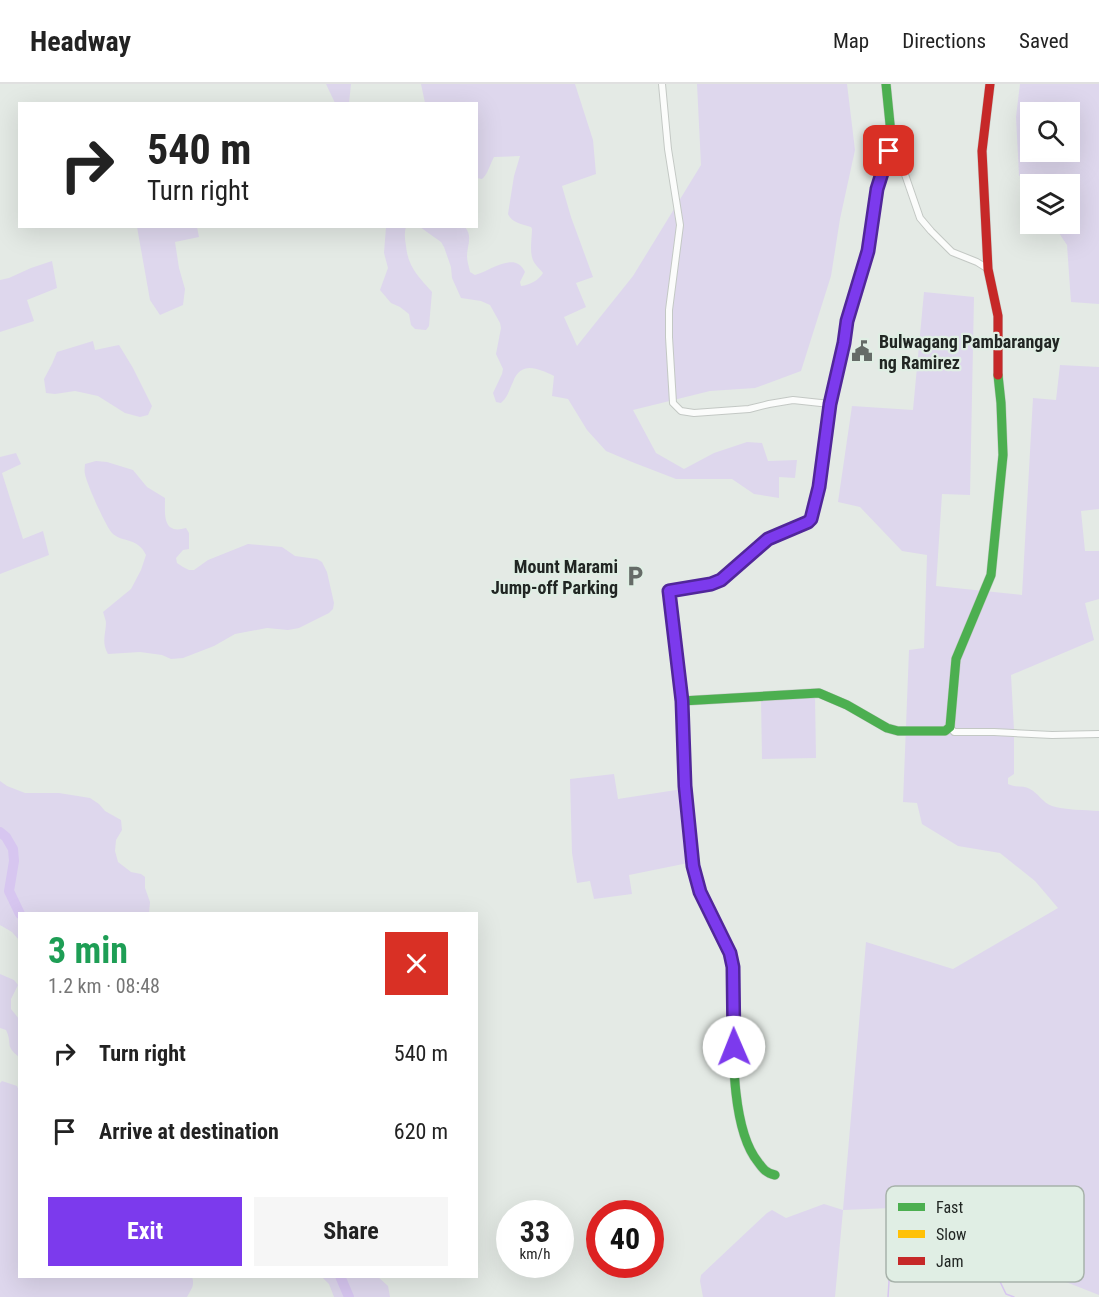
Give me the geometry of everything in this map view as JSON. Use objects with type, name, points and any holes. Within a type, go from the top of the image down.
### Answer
[{"type":"street","points":[[662,84],[668,149],[680,225],[670,301],[669,337],[673,403],[681,411],[694,413],[749,409],[793,400],[830,404]]},
{"type":"street","points":[[775,1175],[767,1173],[753,1157],[747,1145],[737,1109],[733,967],[730,953],[700,892],[694,873],[685,786],[682,701],[669,591],[711,584],[721,580],[768,539],[811,519],[819,487],[830,404],[850,309],[868,251],[877,189],[889,151],[891,134],[886,84]]},
{"type":"street","points":[[682,701],[819,693],[898,731],[949,730],[956,659],[991,575],[1003,455],[997,366],[998,316],[988,269],[982,151],[990,84]]},
{"type":"street","points":[[891,134],[920,218],[952,252],[988,269]]},
{"type":"street","points":[[950,727],[954,732],[1099,734]]},
{"type":"shaded area","points":[[326,84],[351,84],[349,102],[335,102]]},
{"type":"shaded area","points":[[421,84],[575,84],[593,140],[596,174],[562,186],[593,277],[576,283],[586,307],[564,317],[577,346],[633,276],[701,165],[697,84],[847,84],[855,150],[840,219],[831,276],[801,371],[755,388],[710,391],[633,410],[656,453],[684,469],[714,453],[747,442],[762,443],[768,461],[797,460],[795,478],[779,477],[779,498],[754,494],[732,479],[676,479],[606,451],[587,430],[568,399],[552,396],[554,376],[542,371],[530,368],[520,371],[505,398],[501,403],[496,402],[493,393],[503,369],[496,354],[500,323],[490,305],[461,298],[452,278],[444,247],[441,242],[421,228],[466,228],[469,237],[468,262],[470,272],[475,275],[508,262],[521,266],[525,272],[520,282],[521,286],[537,280],[543,273],[532,257],[532,229],[515,221],[508,214],[514,176],[520,156],[494,157],[484,177],[478,178],[478,102],[425,102]]},
{"type":"shaded area","points":[[1020,84],[1099,84],[1099,304],[1071,302],[1067,245],[1060,234],[1080,234],[1080,174],[1019,175],[1016,117]]},
{"type":"shaded area","points":[[137,228],[197,228],[199,237],[175,242],[185,289],[183,305],[160,315],[150,300]]},
{"type":"shaded area","points":[[386,228],[406,228],[409,260],[432,292],[429,326],[426,330],[415,329],[411,325],[409,314],[391,303],[380,290],[388,268],[384,253]]},
{"type":"shaded area","points":[[52,261],[57,288],[27,300],[34,321],[0,332],[0,280]]},
{"type":"shaded area","points":[[924,292],[974,297],[970,495],[942,494],[936,586],[1022,595],[1033,398],[1056,400],[1060,365],[1099,367],[1099,509],[1081,511],[1085,551],[1099,551],[1099,599],[1085,603],[1094,640],[1011,675],[1014,774],[1008,778],[1008,784],[1030,789],[1052,806],[1099,811],[1099,1295],[1066,1282],[1084,1282],[1084,1186],[886,1186],[886,1208],[843,1210],[866,942],[953,969],[1058,908],[1035,881],[1000,853],[958,846],[922,824],[917,803],[903,802],[909,650],[924,648],[927,555],[902,551],[860,507],[838,502],[852,406],[913,410]]},
{"type":"shaded area","points":[[93,341],[95,350],[119,345],[152,406],[148,415],[140,417],[125,413],[98,396],[75,391],[46,393],[44,379],[57,352]]},
{"type":"shaded area","points":[[16,453],[21,464],[2,473],[23,539],[43,531],[49,555],[0,574],[0,457]]},
{"type":"shaded area","points":[[96,461],[133,470],[147,487],[165,498],[166,522],[173,529],[186,528],[189,533],[189,549],[183,550],[176,558],[177,563],[183,567],[194,570],[208,560],[248,544],[282,547],[295,556],[317,559],[322,562],[327,572],[334,603],[333,609],[299,628],[288,630],[267,628],[235,634],[214,646],[183,658],[171,659],[162,655],[140,652],[108,654],[104,638],[106,622],[103,612],[131,589],[146,555],[139,545],[112,533],[105,522],[92,495],[85,473],[85,464]]},
{"type":"shaded area","points":[[815,696],[816,758],[762,759],[761,699]]},
{"type":"shaded area","points":[[614,774],[618,799],[689,788],[698,861],[629,875],[632,894],[594,899],[590,881],[577,883],[572,853],[570,779]]},
{"type":"shaded area","points":[[0,781],[25,793],[59,793],[90,798],[105,811],[121,820],[122,830],[116,840],[115,851],[118,862],[131,872],[145,877],[145,888],[150,902],[149,912],[18,912],[18,939],[0,925]]},
{"type":"shaded area","points":[[0,974],[14,980],[18,985],[11,999],[11,1009],[18,1018],[18,1056],[10,1047],[6,1030],[0,1028]]},
{"type":"shaded area","points":[[2,1081],[17,1086],[18,1088],[18,1278],[192,1278],[193,1285],[187,1297],[0,1297],[0,1083]]},
{"type":"shaded area","points":[[824,1204],[843,1210],[835,1297],[703,1297],[701,1275],[767,1213],[772,1210],[786,1218]]},
{"type":"shaded area","points":[[323,1278],[379,1278],[388,1286],[390,1297],[334,1297],[329,1284]]},
{"type":"waterway","points":[[0,832],[13,849],[14,861],[9,891],[19,912]]},
{"type":"waterway","points":[[341,1278],[349,1297]]},
{"type":"waterway","points":[[888,1297],[889,1282]]},
{"type":"waterway","points":[[1000,1282],[1006,1294],[1014,1297]]},
{"type":"traffic: fast","points":[[853,300],[868,251],[877,189],[889,151],[891,134],[886,84]]},
{"type":"traffic: fast","points":[[682,701],[819,693],[847,705],[887,728],[898,731],[945,731],[950,727],[956,659],[991,575],[1003,455],[998,375]]},
{"type":"traffic: fast","points":[[683,716],[687,799],[695,874],[703,899],[730,955],[733,970],[734,1065],[738,1109],[749,1148],[763,1169],[775,1175]]},
{"type":"traffic: slow","points":[[771,538],[811,519],[819,487],[830,404],[853,300]]},
{"type":"traffic: jam","points":[[990,84],[982,151],[988,269],[998,316],[998,375]]},
{"type":"traffic: jam","points":[[683,716],[669,591],[711,584],[721,580],[771,538]]},
{"type":"place","name":"Bulwagang Pambarangay ng Ramirez","points":[[862,351]]},
{"type":"place","name":"Mount Marami Jump-off Parking","points":[[635,576]]},
{"type":"route","points":[[734,1047],[733,967],[730,953],[700,892],[693,866],[685,786],[682,701],[669,591],[711,584],[721,580],[768,539],[811,519],[819,487],[830,404],[847,321],[868,251],[877,189],[889,151]]}]
